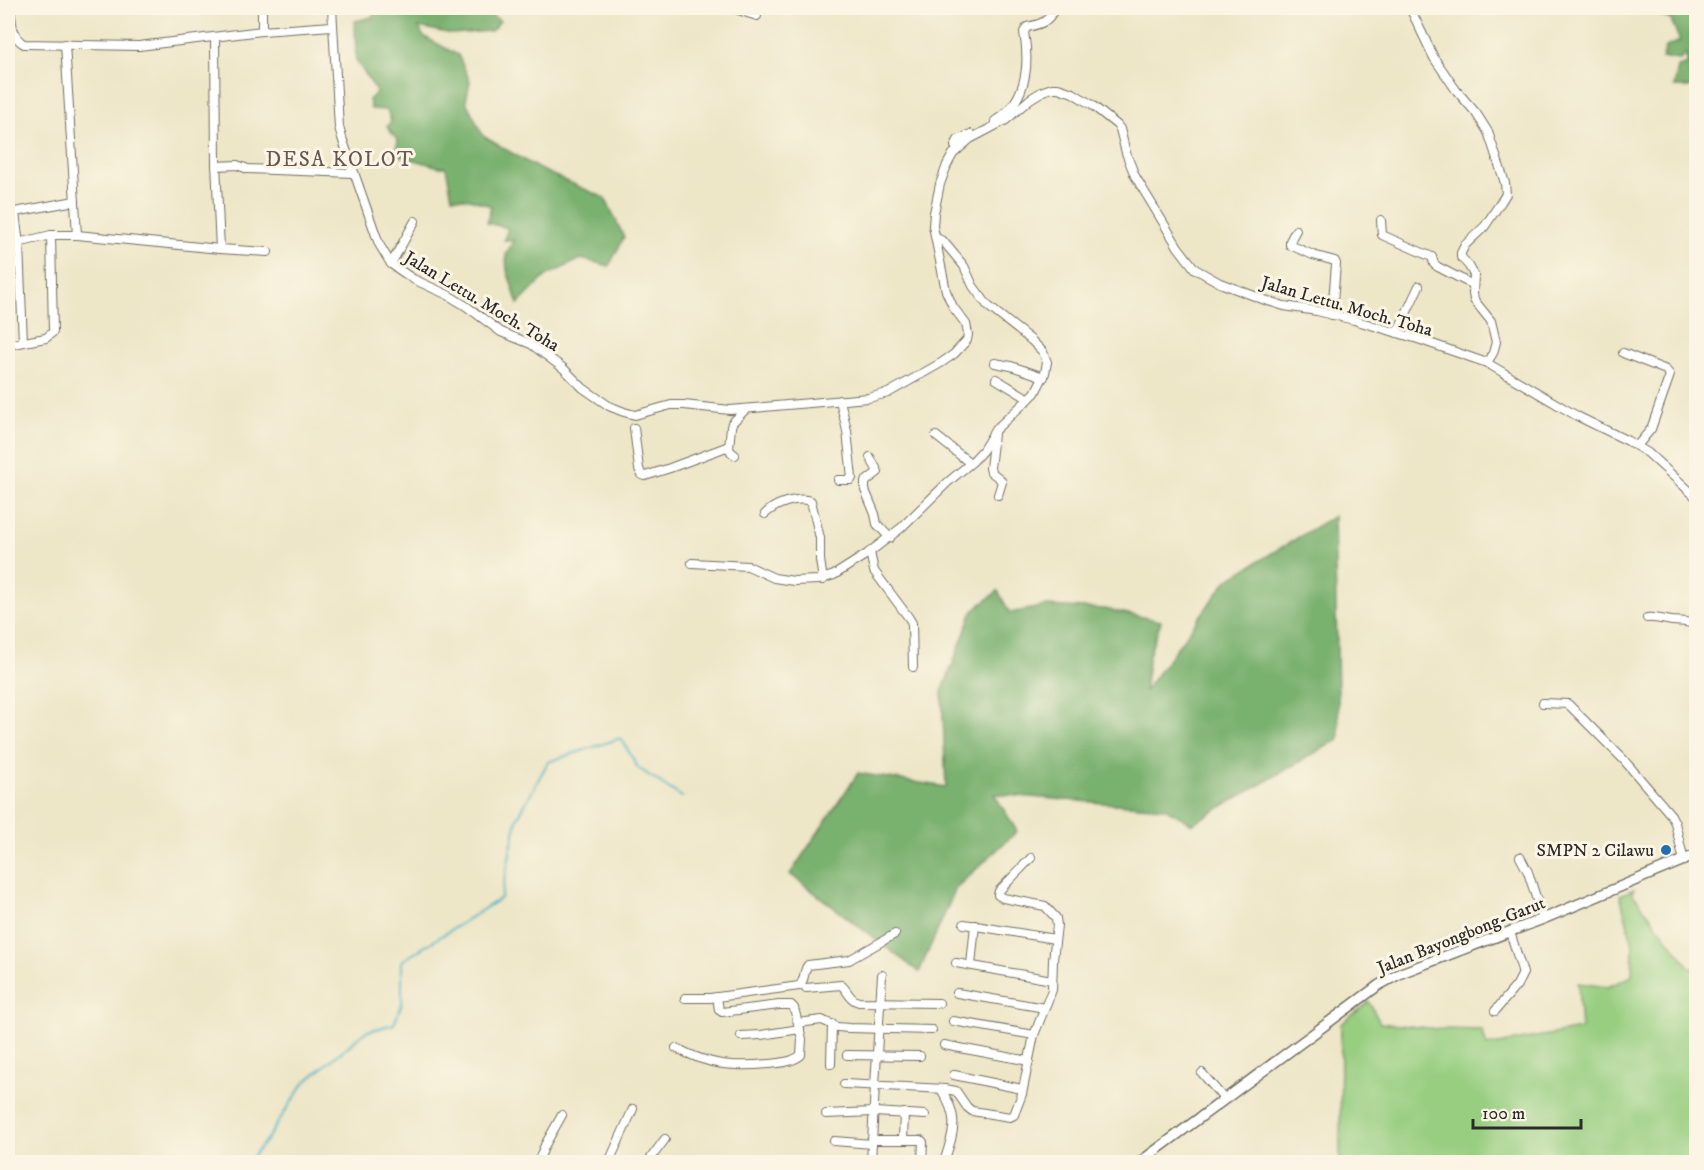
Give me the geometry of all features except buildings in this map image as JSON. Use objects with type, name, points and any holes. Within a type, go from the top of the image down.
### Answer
[{"type":"main road","name":"Jalan Bayongbong-Garut","points":[[1140,1162],[1378,985],[1696,855]]},
{"type":"street","points":[[10,8],[14,34],[21,43],[139,46],[332,26]]},
{"type":"street","points":[[261,8],[262,32]]},
{"type":"street","name":"Jalan Lettu. Moch. Toha","points":[[332,8],[339,128],[379,244],[391,264],[413,279],[466,306],[501,332],[531,344],[596,398],[617,410],[635,415],[671,405],[730,410],[868,398],[888,393],[954,354],[966,343],[968,334],[966,324],[953,307],[946,291],[933,226],[940,184],[946,165],[953,154],[970,139],[1006,120],[1043,91],[1058,88],[1073,93],[1117,125],[1135,176],[1178,247],[1196,269],[1220,283],[1265,300],[1397,333],[1487,363],[1577,416],[1637,446],[1696,495]]},
{"type":"street","points":[[732,8],[757,16]]},
{"type":"street","points":[[958,149],[955,146],[958,140],[1002,116],[1020,93],[1028,53],[1024,32],[1027,27],[1045,22],[1055,8]]},
{"type":"street","points":[[1410,8],[1434,58],[1456,90],[1476,112],[1488,132],[1505,183],[1506,194],[1501,202],[1485,226],[1465,245],[1461,253],[1461,257],[1473,271],[1474,300],[1491,321],[1496,342],[1487,363]]},
{"type":"street","points":[[214,37],[220,249]]},
{"type":"street","points":[[64,45],[77,235]]},
{"type":"street","points":[[216,166],[233,165],[248,169],[354,173]]},
{"type":"street","points":[[23,342],[19,245],[15,212],[75,201]]},
{"type":"street","points":[[1381,220],[1382,235],[1428,255],[1438,267],[1473,285]]},
{"type":"street","points":[[391,264],[415,221]]},
{"type":"street","points":[[1296,230],[1290,244],[1313,255],[1335,261],[1332,315]]},
{"type":"street","points":[[19,245],[22,242],[51,235],[77,235],[268,252]]},
{"type":"street","points":[[8,345],[46,338],[53,332],[51,235]]},
{"type":"street","points":[[692,563],[748,567],[783,580],[823,580],[834,575],[870,552],[886,534],[948,482],[968,460],[983,450],[994,433],[1026,397],[1035,393],[1047,362],[1043,352],[988,306],[973,285],[964,266],[943,241],[936,238]]},
{"type":"street","points":[[8,265],[19,263]]},
{"type":"street","points":[[1397,333],[1419,286]]},
{"type":"street","points":[[1623,353],[1666,370],[1670,375],[1652,425],[1637,446]]},
{"type":"street","points":[[995,363],[1042,376]]},
{"type":"street","points":[[996,379],[1026,397]]},
{"type":"street","points":[[838,480],[851,480],[852,478],[847,431],[840,400]]},
{"type":"street","points":[[735,454],[731,452],[729,446],[732,423],[746,409]]},
{"type":"street","points":[[634,428],[639,469],[645,476],[729,446]]},
{"type":"street","points":[[994,433],[990,468],[991,472],[1002,482],[998,495]]},
{"type":"street","points":[[936,436],[954,452],[968,460]]},
{"type":"street","points":[[870,457],[878,472],[865,482],[864,486],[877,524],[886,534]]},
{"type":"street","points":[[765,514],[785,503],[802,499],[812,501],[820,538],[823,580]]},
{"type":"street","points":[[870,552],[874,571],[912,623],[913,668]]},
{"type":"street","points":[[1647,618],[1696,624]]},
{"type":"street","points":[[1543,703],[1568,704],[1637,774],[1671,815],[1684,861]]},
{"type":"street","points":[[1520,857],[1528,872],[1543,919]]},
{"type":"street","points":[[844,1084],[956,1091],[969,1109],[1010,1117],[1015,1113],[1034,1035],[1052,990],[1057,925],[1056,918],[1045,906],[998,895],[999,891],[1031,858]]},
{"type":"street","points":[[964,924],[1055,939]]},
{"type":"street","points":[[971,965],[975,925]]},
{"type":"street","points":[[1495,1011],[1517,985],[1523,974],[1510,932]]},
{"type":"street","points":[[685,998],[717,997],[800,986],[808,965],[849,960],[895,934]]},
{"type":"street","points":[[956,963],[1052,980]]},
{"type":"street","points":[[872,1162],[882,975]]},
{"type":"street","points":[[806,988],[841,985],[855,1001],[939,1003]]},
{"type":"street","points":[[957,993],[1045,1008]]},
{"type":"street","points":[[676,1048],[696,1058],[721,1065],[740,1067],[779,1063],[799,1058],[802,1039],[794,1008],[790,1004],[722,1012],[719,1010],[717,997]]},
{"type":"street","points":[[741,1036],[761,1035],[822,1020],[837,1027],[932,1030]]},
{"type":"street","points":[[954,1021],[1034,1035]]},
{"type":"street","points":[[831,1064],[832,1024]]},
{"type":"street","points":[[944,1046],[1029,1061]]},
{"type":"street","points":[[847,1055],[920,1056]]},
{"type":"street","points":[[1202,1073],[1224,1099]]},
{"type":"street","points":[[954,1075],[1022,1089]]},
{"type":"street","points":[[943,1089],[950,1102],[954,1121],[952,1138],[944,1162]]},
{"type":"street","points":[[609,1162],[633,1109]]},
{"type":"street","points":[[826,1114],[874,1112],[925,1115]]},
{"type":"street","points":[[903,1140],[904,1113]]},
{"type":"street","points":[[538,1162],[562,1115]]},
{"type":"street","points":[[648,1162],[665,1139]]},
{"type":"street","points":[[834,1141],[922,1141],[922,1162]]},
{"type":"green space","points":[[379,8],[482,8],[500,21],[491,31],[452,34],[419,27],[423,36],[458,55],[470,81],[466,101],[483,136],[539,169],[605,198],[624,237],[609,266],[581,259],[546,276],[518,304],[507,270],[506,255],[513,241],[504,240],[508,228],[487,223],[491,206],[470,199],[452,197],[446,167],[395,154],[398,141],[387,127],[391,121],[387,110],[371,109],[369,100],[377,92],[356,60],[355,21],[372,17]]},
{"type":"green space","points":[[1644,8],[1696,8],[1696,87],[1674,87],[1678,67],[1688,64],[1685,54],[1680,60],[1662,58],[1666,47],[1680,41],[1671,20]]},
{"type":"green space","points":[[1334,516],[1339,739],[1192,824],[1165,808],[994,794],[1017,831],[956,888],[919,972],[790,874],[858,773],[946,787],[942,692],[973,611],[998,591],[1010,613],[1046,606],[1105,609],[1161,621],[1149,655],[1144,692],[1227,580]]},
{"type":"green space","points":[[1634,889],[1632,893],[1691,969],[1696,966],[1696,1162],[1340,1162],[1341,1024],[1369,1002],[1380,1023],[1438,1029],[1482,1030],[1487,1046],[1581,1029],[1578,983],[1608,987],[1632,976],[1633,945],[1620,895]]},
{"type":"waterway","points":[[248,1162],[267,1139],[304,1083],[365,1032],[394,1024],[402,1004],[402,961],[501,898],[517,819],[548,762],[621,738],[638,768],[682,797]]},
{"type":"place","name":"SMPN 2 Cilawu","points":[[1666,850]]},
{"type":"district","name":"DESA KOLOT","points":[[340,159]]}]
